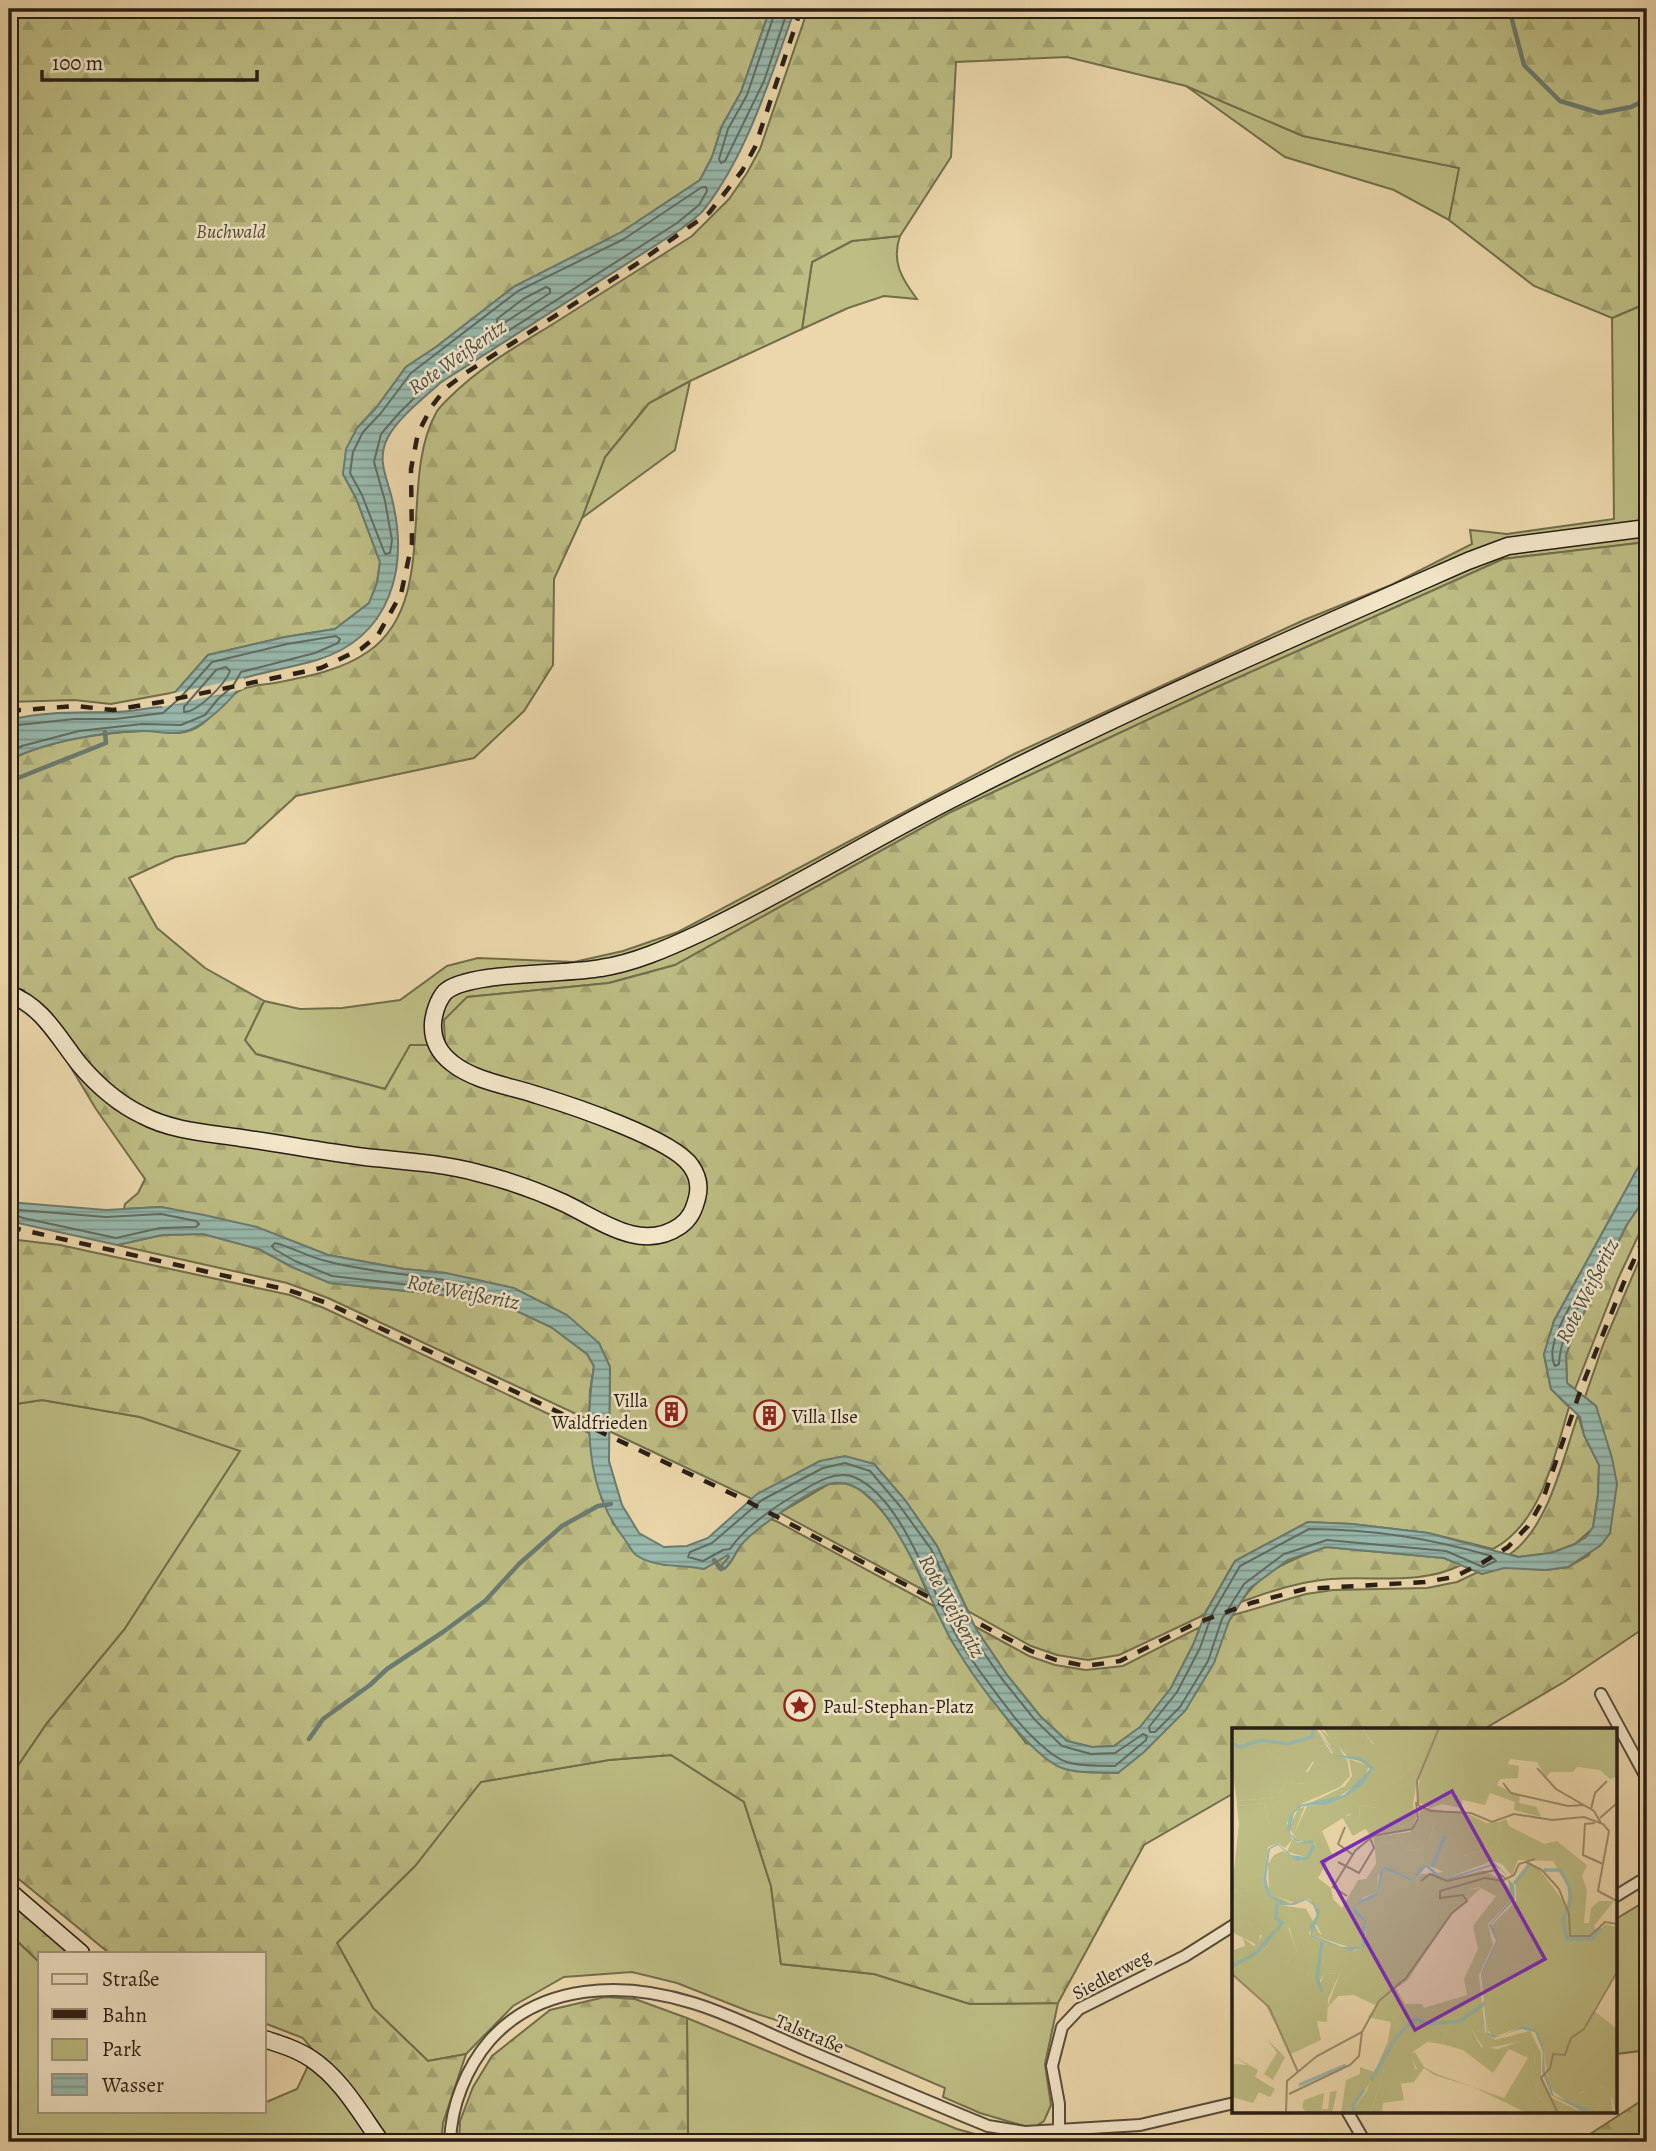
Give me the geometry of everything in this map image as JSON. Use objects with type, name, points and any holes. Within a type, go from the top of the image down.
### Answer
[{"type":"street","points":[[9,995],[29,1005],[47,1021],[101,1088],[148,1119],[178,1128],[310,1150],[427,1163],[481,1173],[562,1202],[627,1234],[643,1238],[659,1236],[686,1222],[696,1206],[699,1186],[691,1164],[676,1151],[643,1135],[454,1066],[437,1047],[433,1030],[433,1019],[440,998],[449,988],[493,976],[558,974],[606,968],[656,952],[732,917],[957,796],[1072,740],[1196,681],[1468,561],[1508,546],[1647,528]]},
{"type":"street","points":[[1601,1693],[1647,1779]]},
{"type":"street","points":[[1618,1895],[1647,1877]]},
{"type":"street","points":[[9,1891],[80,1952]]},
{"type":"street","name":"Siedlerweg","points":[[1059,2130],[1059,2104],[1052,2066],[1062,2027],[1079,2009],[1185,1956],[1232,1926]]},
{"type":"street","name":"Talstraße","points":[[450,2142],[450,2122],[460,2091],[482,2050],[506,2022],[547,2001],[592,1990],[634,1990],[695,2003],[988,2126],[1021,2132],[1140,2125],[1232,2102]]},
{"type":"street","points":[[266,2040],[310,2058],[341,2086],[382,2142]]},
{"type":"street","points":[[1348,2112],[1365,2142]]},
{"type":"green space","name":"Buchwald","points":[[9,9],[770,9],[741,92],[722,126],[712,157],[700,180],[620,233],[515,286],[406,367],[376,408],[357,428],[343,474],[356,498],[380,562],[377,583],[369,603],[335,629],[285,637],[208,655],[176,692],[111,704],[74,700],[9,702]]},
{"type":"green space","points":[[808,9],[1647,9],[1647,303],[1612,318],[1534,286],[1449,220],[1459,168],[1303,136],[1186,86],[1067,57],[956,62],[951,157],[900,236],[852,241],[812,262],[802,329],[649,403],[605,457],[582,518],[554,579],[553,665],[524,711],[474,758],[296,796],[245,843],[175,857],[129,878],[157,928],[205,968],[264,1001],[245,1040],[256,1054],[385,1089],[410,1045],[445,1045],[444,1020],[467,997],[609,983],[675,965],[951,812],[1224,684],[1503,559],[1647,542],[1647,1154],[1554,1321],[1544,1355],[1551,1389],[1569,1407],[1544,1487],[1534,1506],[1509,1538],[1493,1549],[1428,1533],[1308,1522],[1235,1561],[1204,1615],[1119,1655],[1088,1660],[1057,1655],[1031,1646],[968,1611],[937,1546],[905,1500],[874,1464],[820,1461],[752,1499],[609,1431],[610,1367],[599,1343],[446,1273],[404,1269],[328,1255],[294,1242],[161,1207],[124,1209],[125,1204],[138,1193],[145,1179],[96,1109],[24,990],[9,986],[9,760],[57,743],[91,736],[142,731],[189,731],[205,722],[231,696],[243,689],[324,672],[359,658],[369,651],[391,629],[404,602],[415,539],[419,472],[425,441],[437,411],[462,386],[499,358],[692,236],[729,199],[760,149]]},
{"type":"green space","points":[[1186,86],[1303,136],[1460,168],[1449,220],[1394,190],[1285,157]]},
{"type":"green space","points":[[900,236],[897,262],[917,299],[884,296],[848,308],[802,329],[812,262],[852,241]]},
{"type":"green space","points":[[1647,303],[1647,542],[1503,559],[1224,684],[951,812],[675,965],[609,983],[467,997],[445,1046],[410,1046],[385,1089],[256,1054],[245,1040],[264,1001],[300,1009],[342,1008],[400,1000],[447,966],[478,958],[574,962],[623,951],[678,932],[1014,754],[1304,620],[1391,585],[1472,544],[1470,530],[1507,534],[1614,519],[1612,318]]},
{"type":"green space","points":[[690,381],[675,450],[582,518],[605,457],[649,403]]},
{"type":"green space","points":[[1647,1195],[1647,1217],[1618,1279],[1575,1389],[1567,1383],[1566,1355],[1574,1333],[1626,1226]]},
{"type":"green space","points":[[203,1234],[259,1249],[330,1283],[502,1304],[551,1327],[587,1354],[594,1366],[589,1420],[328,1298],[287,1283],[117,1245],[162,1235]]},
{"type":"green space","points":[[9,1239],[60,1245],[290,1295],[324,1308],[589,1433],[613,1524],[664,1565],[687,1565],[704,1569],[728,1555],[722,1565],[724,1569],[751,1534],[771,1519],[934,1606],[953,1643],[1026,1743],[1118,1773],[1233,1615],[1306,1594],[1333,1590],[1427,1588],[1457,1582],[1478,1572],[1482,1574],[1504,1567],[1546,1570],[1568,1567],[1589,1555],[1617,1484],[1596,1406],[1585,1397],[1603,1345],[1647,1242],[1647,1626],[1564,1682],[1486,1728],[1232,1728],[1232,1794],[1144,1845],[1058,2003],[970,2004],[874,1974],[781,1964],[771,1886],[744,1802],[671,1755],[609,1760],[481,1782],[415,1866],[337,1943],[373,2008],[428,2061],[466,2054],[443,2123],[441,2142],[388,2142],[303,2038],[266,2024],[266,1952],[108,1952],[9,1871],[9,1779],[47,1723],[124,1630],[240,1451],[140,1417],[42,1400],[9,1405]]},
{"type":"green space","points":[[42,1400],[140,1417],[241,1450],[124,1630],[47,1723],[9,1779],[9,1405]]},
{"type":"green space","points":[[1578,1415],[1584,1435],[1599,1465],[1593,1528],[1575,1544],[1551,1553],[1518,1557],[1510,1554],[1524,1542],[1545,1509]]},
{"type":"green space","points":[[850,1483],[876,1504],[897,1531],[927,1592],[780,1513],[829,1484]]},
{"type":"green space","points":[[1326,1547],[1444,1558],[1461,1565],[1446,1571],[1414,1577],[1308,1582],[1241,1602],[1268,1574],[1290,1561]]},
{"type":"green space","points":[[974,1626],[1029,1656],[1055,1665],[1086,1670],[1123,1666],[1200,1627],[1171,1688],[1141,1727],[1114,1746],[1092,1747],[1067,1741],[1040,1716],[1007,1675]]},
{"type":"green space","points":[[671,1755],[744,1802],[771,1886],[781,1964],[874,1974],[970,2004],[1058,2003],[1045,2064],[1051,2105],[1044,2121],[1036,2126],[1024,2126],[980,2113],[943,2097],[945,2088],[822,2035],[748,2011],[677,1983],[632,1972],[564,1977],[513,2006],[466,2054],[428,2061],[373,2008],[337,1943],[415,1866],[480,1782],[609,1760]]},
{"type":"green space","points":[[9,1900],[69,1952],[38,1952],[38,1961],[9,1933]]},
{"type":"green space","points":[[1647,1900],[1647,2050],[1618,2054],[1618,1918]]},
{"type":"green space","points":[[9,1933],[38,1961],[38,2112],[266,2112],[266,2102],[297,2089],[308,2066],[335,2090],[373,2142],[9,2142]]},
{"type":"green space","points":[[605,1997],[635,1999],[687,2018],[688,2142],[459,2142],[460,2121],[473,2087],[492,2056],[550,2010]]},
{"type":"green space","points":[[687,2018],[957,2129],[1004,2142],[688,2142]]},
{"type":"green space","points":[[1647,2097],[1647,2142],[1578,2142]]},
{"type":"water","name":"Rote Weißeritz","points":[[770,9],[795,9],[747,137],[704,210],[681,229],[440,383],[392,430],[385,445],[383,461],[397,525],[395,574],[389,597],[378,617],[362,635],[342,649],[317,660],[244,678],[218,711],[200,725],[182,732],[144,731],[93,735],[40,748],[9,760],[9,720],[48,714],[118,712],[162,707],[208,655],[285,637],[335,629],[369,603],[377,583],[380,562],[356,498],[343,474],[346,449],[357,428],[376,408],[406,367],[515,286],[620,233],[700,180],[712,157],[722,126],[741,92]]},
{"type":"water","name":"Rote Weißeritz","points":[[1647,1154],[1647,1195],[1626,1226],[1566,1355],[1567,1383],[1596,1406],[1617,1484],[1610,1533],[1601,1545],[1568,1567],[1546,1570],[1504,1568],[1482,1574],[1444,1558],[1326,1547],[1288,1560],[1250,1588],[1229,1621],[1214,1663],[1185,1711],[1144,1752],[1118,1773],[1065,1769],[1036,1750],[1020,1733],[973,1674],[953,1643],[919,1572],[887,1518],[870,1497],[850,1485],[830,1484],[797,1501],[749,1537],[724,1569],[722,1565],[728,1555],[704,1569],[661,1564],[636,1555],[611,1518],[595,1477],[589,1432],[594,1366],[587,1354],[551,1327],[502,1304],[330,1283],[259,1249],[203,1234],[162,1235],[117,1245],[9,1221],[9,1202],[106,1210],[161,1207],[257,1227],[328,1255],[404,1269],[446,1273],[514,1288],[567,1315],[599,1343],[610,1367],[609,1461],[622,1505],[639,1533],[664,1547],[687,1546],[708,1538],[757,1494],[820,1461],[845,1456],[874,1464],[905,1500],[937,1546],[976,1629],[1007,1675],[1040,1716],[1067,1741],[1092,1747],[1114,1746],[1140,1727],[1171,1688],[1206,1612],[1235,1561],[1308,1522],[1428,1533],[1518,1557],[1551,1553],[1586,1537],[1593,1527],[1599,1465],[1584,1435],[1580,1417],[1551,1389],[1544,1354],[1554,1321]]},
{"type":"pier","points":[[244,678],[244,689],[162,707],[161,703],[170,694]]},
{"type":"waterway","points":[[1502,9],[1511,16],[1524,65],[1560,101],[1600,113],[1631,107],[1647,99]]},
{"type":"waterway","points":[[9,787],[18,778],[106,743],[105,732]]},
{"type":"waterway","points":[[309,1739],[323,1719],[370,1685],[387,1669],[485,1601],[519,1564],[562,1526],[598,1506],[611,1504]]},
{"type":"waterway","points":[[714,1560],[721,1569]]},
{"type":"railway","points":[[9,711],[75,706],[113,710],[161,702],[321,668],[361,649],[378,635],[401,594],[412,543],[411,469],[418,433],[432,406],[446,388],[464,374],[635,265],[709,213],[742,171],[755,147],[801,9]]},
{"type":"railway","points":[[9,1227],[288,1290],[327,1303],[745,1500],[1031,1651],[1056,1660],[1086,1666],[1120,1661],[1194,1624],[1251,1603],[1305,1589],[1425,1582],[1454,1577],[1508,1547],[1528,1526],[1542,1502],[1582,1386],[1647,1231]]},
{"type":"place","name":"Villa Waldfrieden","points":[[671,1411]]},
{"type":"place","name":"Villa Ilse","points":[[769,1416]]},
{"type":"place","name":"Paul-Stephan-Platz","points":[[800,1706]]}]
